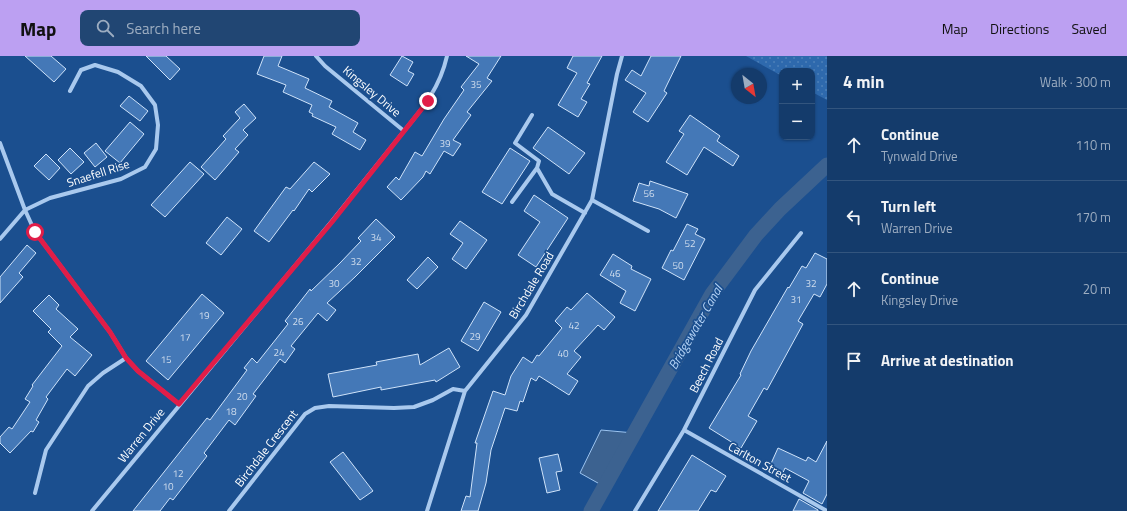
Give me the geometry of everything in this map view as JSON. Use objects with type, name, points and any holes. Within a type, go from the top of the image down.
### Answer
[{"type":"street","name":"Kingsley Drive","points":[[316,56],[325,66],[404,131],[428,101],[437,86],[447,56]]},
{"type":"street","name":"Birchdale Road","points":[[427,511],[465,391],[526,315],[592,200],[617,74],[622,56]]},
{"type":"street","name":"Snaefell Rise","points":[[24,210],[50,198],[121,179],[145,167],[156,149],[158,125],[155,105],[141,86],[118,72],[95,65],[81,70],[70,91]]},
{"type":"street","points":[[512,202],[537,168],[539,161],[515,143],[532,115]]},
{"type":"street","name":"Warren Drive","points":[[92,511],[179,404],[332,222],[404,131]]},
{"type":"street","points":[[0,143],[24,210],[35,232],[110,332],[126,358],[138,371],[179,404]]},
{"type":"street","points":[[537,168],[552,194],[585,213]]},
{"type":"street","points":[[592,200],[648,231]]},
{"type":"street","points":[[0,239],[24,210]]},
{"type":"street","name":"Beech Road","points":[[635,511],[684,430],[755,290],[801,233]]},
{"type":"street","points":[[35,493],[46,450],[88,386],[103,372],[126,358]]},
{"type":"street","name":"Birchdale Crescent","points":[[229,511],[305,414],[315,408],[329,406],[394,408],[414,407],[433,400],[453,389],[465,391]]},
{"type":"street","name":"Carlton Street","points":[[684,430],[827,511]]},
{"type":"shaded area","points":[[746,56],[827,56],[827,100],[815,94],[815,68],[779,68],[779,74]]},
{"type":"shaded area","points":[[601,430],[634,433],[605,487],[580,473]]},
{"type":"building","points":[[25,56],[51,56],[66,69],[54,82]]},
{"type":"building","points":[[146,56],[166,56],[180,69],[170,80]]},
{"type":"building","points":[[264,56],[282,56],[278,66],[309,79],[305,88],[332,101],[329,107],[358,123],[353,132],[366,140],[360,150],[332,134],[336,127],[312,116],[313,114],[309,112],[312,105],[283,92],[286,85],[257,74]]},
{"type":"building","points":[[402,56],[413,62],[408,71],[414,74],[407,86],[390,75]]},
{"type":"building","points":[[466,56],[501,56],[487,78],[492,81],[467,112],[471,115],[453,140],[461,144],[453,156],[444,151],[430,174],[426,171],[423,177],[401,200],[387,187],[396,177],[399,180],[415,152],[422,156],[444,119],[464,90],[461,87],[479,64]]},
{"type":"building","points":[[573,56],[602,56],[587,83],[590,84],[581,99],[587,102],[578,117],[558,105],[577,73],[567,68]]},
{"type":"building","points":[[651,56],[681,56],[664,91],[667,93],[648,122],[633,112],[646,93],[625,80],[632,70],[641,76]]},
{"type":"building","points":[[129,96],[148,111],[140,121],[120,106]]},
{"type":"building","points":[[244,104],[256,118],[243,130],[248,135],[235,149],[239,152],[215,180],[201,167],[226,139],[223,136],[240,118],[235,112]]},
{"type":"building","points":[[690,115],[720,136],[717,141],[739,156],[733,166],[704,147],[687,175],[666,162],[684,134],[679,131]]},
{"type":"building","points":[[130,122],[144,134],[120,163],[105,151]]},
{"type":"building","points":[[548,127],[585,153],[569,174],[533,148]]},
{"type":"building","points":[[96,143],[107,157],[95,167],[84,153]]},
{"type":"building","points":[[70,148],[84,162],[71,174],[58,160]]},
{"type":"building","points":[[510,148],[530,161],[502,204],[482,192]]},
{"type":"building","points":[[46,154],[60,168],[49,180],[34,166]]},
{"type":"building","points":[[190,162],[204,174],[165,217],[151,205]]},
{"type":"building","points":[[314,162],[330,174],[312,192],[309,189],[294,211],[293,210],[269,242],[254,231],[286,187],[290,189]]},
{"type":"building","points":[[650,181],[688,194],[676,218],[659,209],[633,201],[639,183],[649,186]]},
{"type":"building","points":[[534,195],[568,218],[536,267],[518,255],[540,222],[524,211]]},
{"type":"building","points":[[227,217],[242,229],[221,255],[206,243]]},
{"type":"building","points":[[376,219],[395,237],[327,303],[336,310],[327,321],[318,313],[291,346],[295,349],[285,363],[280,359],[253,394],[256,396],[235,425],[229,420],[204,453],[207,456],[173,500],[170,498],[160,511],[133,511],[207,418],[210,420],[247,370],[244,368],[252,358],[257,363],[288,324],[285,321],[310,289],[311,291],[361,241],[358,238]]},
{"type":"building","points":[[460,221],[487,240],[466,269],[452,259],[463,243],[450,234]]},
{"type":"building","points":[[687,224],[698,229],[695,234],[705,239],[684,280],[662,268]]},
{"type":"building","points":[[27,245],[36,253],[19,273],[23,277],[0,303],[0,277]]},
{"type":"building","points":[[815,253],[827,259],[827,284],[820,297],[814,294],[798,321],[803,324],[767,390],[764,388],[748,416],[757,421],[741,448],[709,428],[741,375],[740,374],[751,351],[788,287],[789,288],[802,266],[806,268]]},
{"type":"building","points":[[613,254],[632,266],[631,269],[651,279],[635,311],[620,303],[626,291],[600,275]]},
{"type":"building","points":[[428,257],[438,267],[417,289],[407,280]]},
{"type":"building","points":[[587,293],[615,317],[604,330],[598,325],[574,351],[581,357],[567,374],[578,381],[569,395],[539,376],[536,381],[531,378],[523,402],[520,401],[517,411],[505,408],[491,450],[486,483],[478,511],[461,511],[466,496],[470,497],[477,443],[475,443],[493,391],[505,395],[511,376],[523,357],[532,363],[537,355],[539,356],[562,328],[555,321],[567,307],[571,310]]},
{"type":"building","points":[[202,294],[224,313],[168,380],[146,361]]},
{"type":"building","points":[[49,295],[59,305],[56,309],[78,329],[70,337],[92,355],[75,376],[67,369],[46,397],[48,399],[36,420],[39,422],[33,432],[31,431],[10,453],[0,443],[0,437],[9,427],[12,429],[30,402],[25,399],[33,386],[32,385],[62,346],[48,332],[51,329],[33,311]]},
{"type":"building","points":[[484,302],[501,312],[478,351],[461,341]]},
{"type":"building","points":[[449,348],[460,367],[436,382],[435,380],[381,390],[381,387],[333,397],[328,374],[377,365],[376,362],[418,354],[420,365]]},
{"type":"building","points":[[827,441],[827,494],[822,504],[803,493],[809,481],[785,468],[782,475],[769,468],[778,448],[806,461],[808,457],[816,462]]},
{"type":"building","points":[[343,452],[373,491],[360,500],[330,462]]},
{"type":"building","points":[[558,454],[562,471],[556,472],[560,490],[547,493],[539,458]]},
{"type":"building","points":[[692,455],[726,476],[716,492],[711,490],[698,511],[658,511]]},
{"type":"building","points":[[799,499],[818,510],[818,511],[793,511]]},
{"type":"waterway","name":"Bridgewater Canal","points":[[591,511],[712,294],[756,235],[780,209],[827,165]]},
{"type":"route","points":[[35,232],[110,332],[126,358],[138,371],[179,404],[332,222],[428,101]]}]
